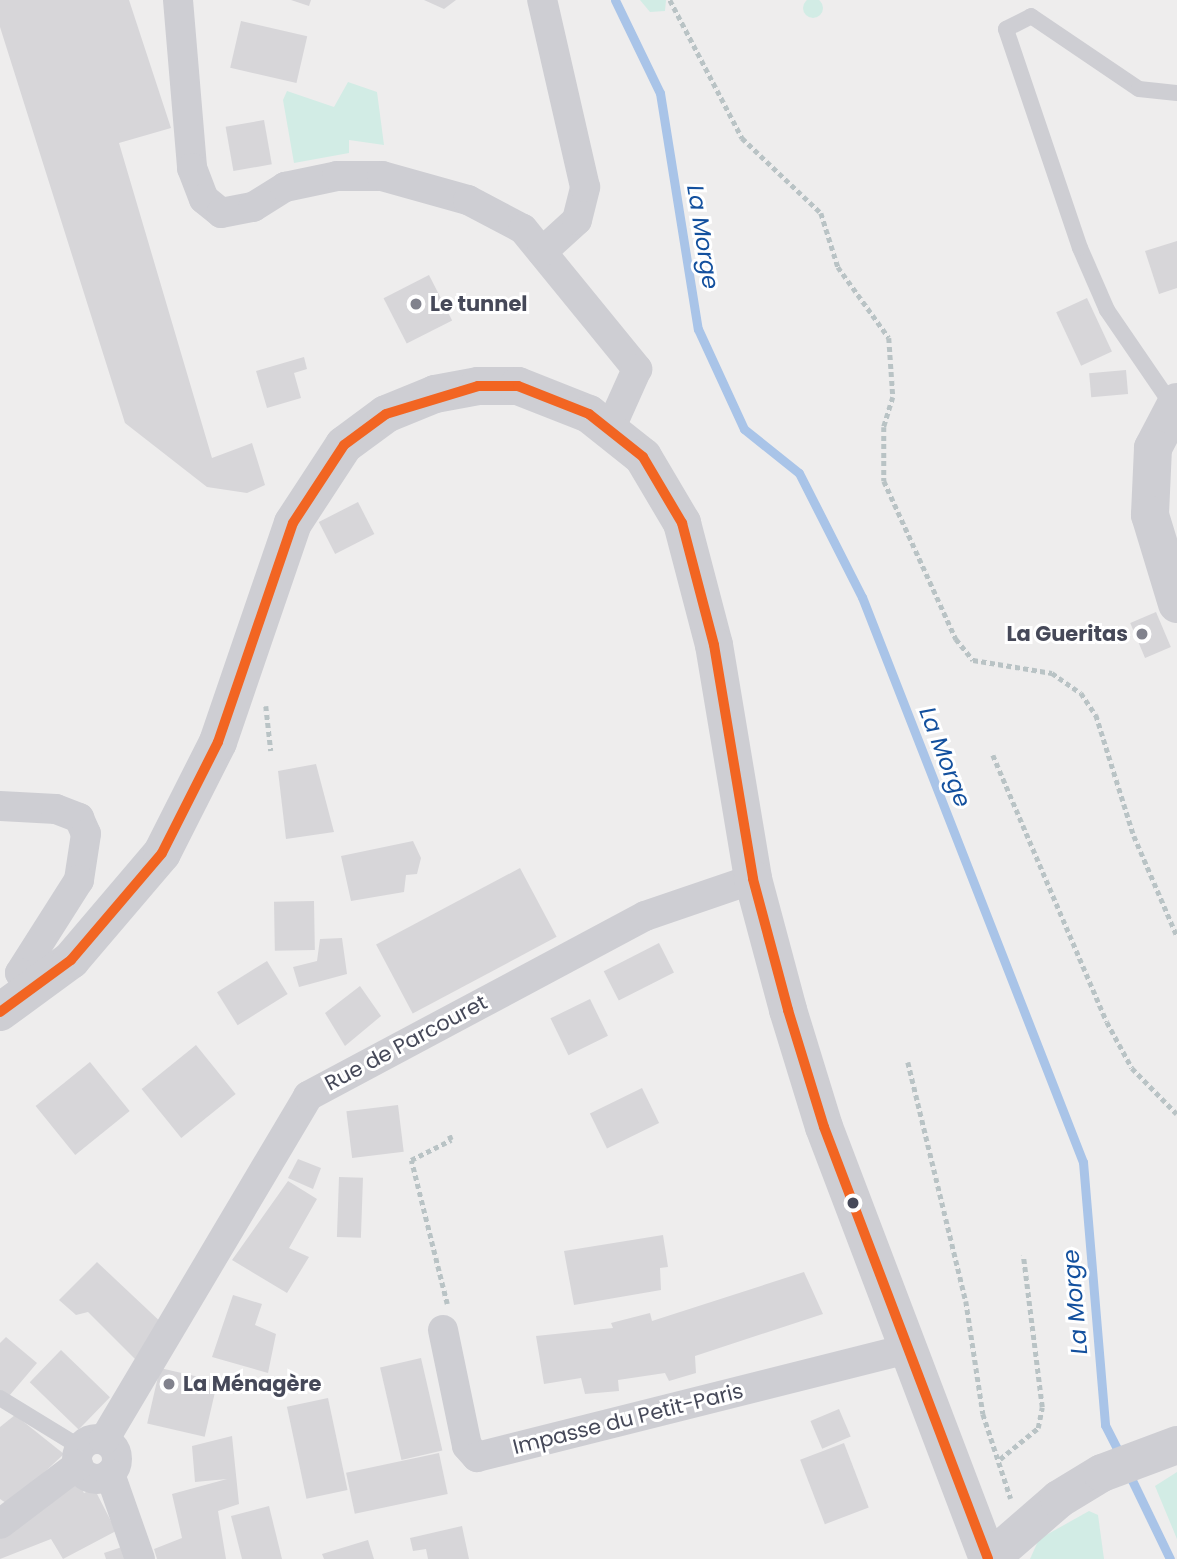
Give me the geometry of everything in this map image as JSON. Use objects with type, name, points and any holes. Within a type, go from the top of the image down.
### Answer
[{"type":"street","points":[[178,0],[192,168],[204,199],[221,213],[253,207],[285,187],[337,176],[382,176],[457,196],[523,229],[637,369],[611,427]]},
{"type":"street","points":[[542,0],[585,187],[577,220],[542,252]]},
{"type":"street","points":[[0,1012],[32,990],[108,923],[168,843],[218,742],[293,523],[344,445],[386,414],[435,394],[478,386],[518,386],[554,397],[611,427],[664,487],[690,548],[714,645],[753,879],[824,1127],[908,1349],[998,1551],[1102,1473],[1169,1448]]},
{"type":"street","points":[[1175,405],[1153,448],[1150,515],[1177,604]]},
{"type":"street","points":[[0,806],[57,809],[79,818],[86,834],[79,880],[20,973],[32,990]]},
{"type":"street","name":"Rue de Parcouret","points":[[88,1451],[309,1096],[645,916],[753,879]]},
{"type":"street","name":"Impasse du Petit-Paris","points":[[443,1330],[467,1446],[477,1457],[908,1349]]},
{"type":"street","points":[[88,1451],[91,1478],[110,1474],[140,1559]]},
{"type":"street","points":[[0,1524],[88,1451]]},
{"type":"lane","points":[[1175,405],[1113,320],[1080,248],[1006,29],[1031,16],[1139,89],[1177,93]]},
{"type":"lane","points":[[0,1398],[88,1451]]},
{"type":"path","points":[[670,0],[742,138],[821,213],[838,267],[889,338],[893,397],[884,427],[884,481],[956,639],[973,660],[1052,673],[1081,693],[1096,715],[1134,836],[1177,936]]},
{"type":"path","points":[[264,690],[271,751]]},
{"type":"path","points":[[993,755],[1107,1022],[1132,1068],[1177,1114]]},
{"type":"path","points":[[908,1062],[967,1301],[983,1414],[1000,1459],[998,1551]]},
{"type":"path","points":[[443,1330],[448,1311],[411,1160],[451,1140],[449,1135]]},
{"type":"path","points":[[1000,1459],[1038,1428],[1042,1407],[1023,1255]]},
{"type":"green space","points":[[813,-2],[820,1],[823,8],[820,15],[813,18],[806,15],[803,8],[806,1]]},
{"type":"green space","points":[[640,0],[666,0],[665,11],[650,12]]},
{"type":"green space","points":[[348,82],[377,92],[384,145],[349,140],[349,153],[294,163],[283,100],[287,91],[334,107]]},
{"type":"green space","points":[[1177,1472],[1177,1539],[1155,1486]]},
{"type":"green space","points":[[1089,1511],[1098,1515],[1104,1559],[1030,1559],[1039,1539]]},
{"type":"building","points":[[0,0],[129,0],[171,128],[119,143],[212,458],[252,443],[265,485],[247,493],[207,487],[125,423],[0,27]]},
{"type":"building","points":[[291,0],[311,0],[309,6]]},
{"type":"building","points":[[424,0],[456,0],[444,9]]},
{"type":"building","points":[[241,21],[307,36],[296,83],[230,68]]},
{"type":"building","points":[[264,120],[272,164],[233,171],[226,127]]},
{"type":"building","points":[[1177,241],[1177,288],[1159,294],[1145,251]]},
{"type":"building","points":[[429,275],[452,320],[407,344],[384,298]]},
{"type":"building","points":[[1087,298],[1112,351],[1081,366],[1056,312]]},
{"type":"building","points":[[304,357],[307,369],[294,373],[301,398],[267,408],[256,371]]},
{"type":"building","points":[[1126,370],[1128,394],[1091,397],[1089,373]]},
{"type":"building","points":[[358,502],[374,534],[335,554],[319,522]]},
{"type":"building","points":[[1156,612],[1171,647],[1145,658],[1130,623]]},
{"type":"building","points":[[316,764],[334,832],[286,839],[278,771]]},
{"type":"building","points":[[413,841],[421,858],[417,874],[406,875],[404,892],[351,901],[341,856]]},
{"type":"building","points":[[520,868],[557,937],[413,1013],[376,945]]},
{"type":"building","points":[[314,901],[315,950],[275,951],[274,902]]},
{"type":"building","points":[[342,938],[347,974],[299,987],[293,967],[317,961],[320,939]]},
{"type":"building","points":[[659,943],[674,972],[619,1001],[604,971]]},
{"type":"building","points":[[267,961],[288,994],[238,1025],[217,992]]},
{"type":"building","points":[[360,986],[381,1016],[345,1046],[325,1013]]},
{"type":"building","points":[[590,999],[608,1036],[568,1055],[550,1018]]},
{"type":"building","points":[[196,1045],[236,1094],[181,1138],[142,1089]]},
{"type":"building","points":[[90,1062],[130,1111],[75,1155],[36,1106]]},
{"type":"building","points":[[642,1088],[659,1123],[607,1148],[590,1113]]},
{"type":"building","points":[[398,1105],[404,1152],[352,1158],[346,1111]]},
{"type":"building","points":[[298,1159],[321,1168],[313,1189],[288,1178]]},
{"type":"building","points":[[339,1177],[363,1178],[361,1238],[337,1237]]},
{"type":"building","points":[[288,1181],[317,1199],[289,1248],[309,1257],[287,1293],[232,1260]]},
{"type":"building","points":[[663,1235],[668,1267],[660,1268],[661,1290],[574,1305],[564,1251]]},
{"type":"building","points":[[97,1262],[165,1326],[138,1362],[88,1312],[76,1315],[59,1300]]},
{"type":"building","points":[[804,1272],[823,1314],[695,1356],[696,1373],[669,1381],[665,1373],[618,1380],[619,1391],[585,1394],[581,1378],[544,1384],[536,1336],[613,1328],[611,1323],[650,1313],[652,1321]]},
{"type":"building","points":[[233,1295],[262,1304],[255,1325],[276,1334],[268,1373],[212,1357]]},
{"type":"building","points":[[6,1337],[37,1363],[9,1396],[0,1390],[0,1343]]},
{"type":"building","points":[[61,1350],[110,1397],[79,1430],[30,1382]]},
{"type":"building","points":[[421,1358],[442,1451],[401,1460],[380,1367]]},
{"type":"building","points":[[160,1368],[217,1381],[205,1437],[147,1424]]},
{"type":"building","points":[[328,1398],[348,1490],[306,1499],[287,1407]]},
{"type":"building","points":[[839,1409],[851,1437],[822,1449],[810,1421]]},
{"type":"building","points":[[15,1415],[64,1454],[9,1505],[0,1499],[0,1427]]},
{"type":"building","points":[[232,1436],[239,1504],[218,1511],[226,1559],[157,1559],[154,1549],[182,1538],[172,1494],[227,1479],[195,1482],[192,1446]]},
{"type":"building","points":[[844,1443],[869,1507],[825,1524],[800,1460]]},
{"type":"building","points":[[439,1453],[448,1494],[355,1514],[346,1473]]},
{"type":"building","points":[[76,1479],[84,1493],[94,1488],[116,1531],[63,1559],[51,1539],[0,1559],[0,1539]]},
{"type":"building","points":[[269,1506],[282,1559],[242,1559],[231,1516]]},
{"type":"building","points":[[462,1526],[469,1559],[428,1559],[426,1549],[413,1551],[410,1538]]},
{"type":"building","points":[[368,1540],[374,1559],[324,1559],[322,1554]]},
{"type":"building","points":[[122,1547],[128,1559],[106,1559],[104,1553]]},
{"type":"waterway","name":"La Morge","points":[[615,0],[660,93],[698,329],[744,429],[799,473],[862,597],[1083,1162],[1105,1425],[1120,1455]]},
{"type":"waterway","name":"La Morge","points":[[1129,1474],[1170,1559]]},
{"type":"transit line","points":[[0,1012],[71,960],[162,853],[218,742],[293,523],[344,445],[386,414],[478,386],[518,386],[589,414],[643,457],[682,523],[714,645],[753,879],[788,1010],[824,1127],[988,1559]]},
{"type":"place","name":"Le tunnel","points":[[416,304]]},
{"type":"place","name":"La Gueritas","points":[[1142,634]]},
{"type":"place","name":"La Ménagère","points":[[169,1384]]}]
